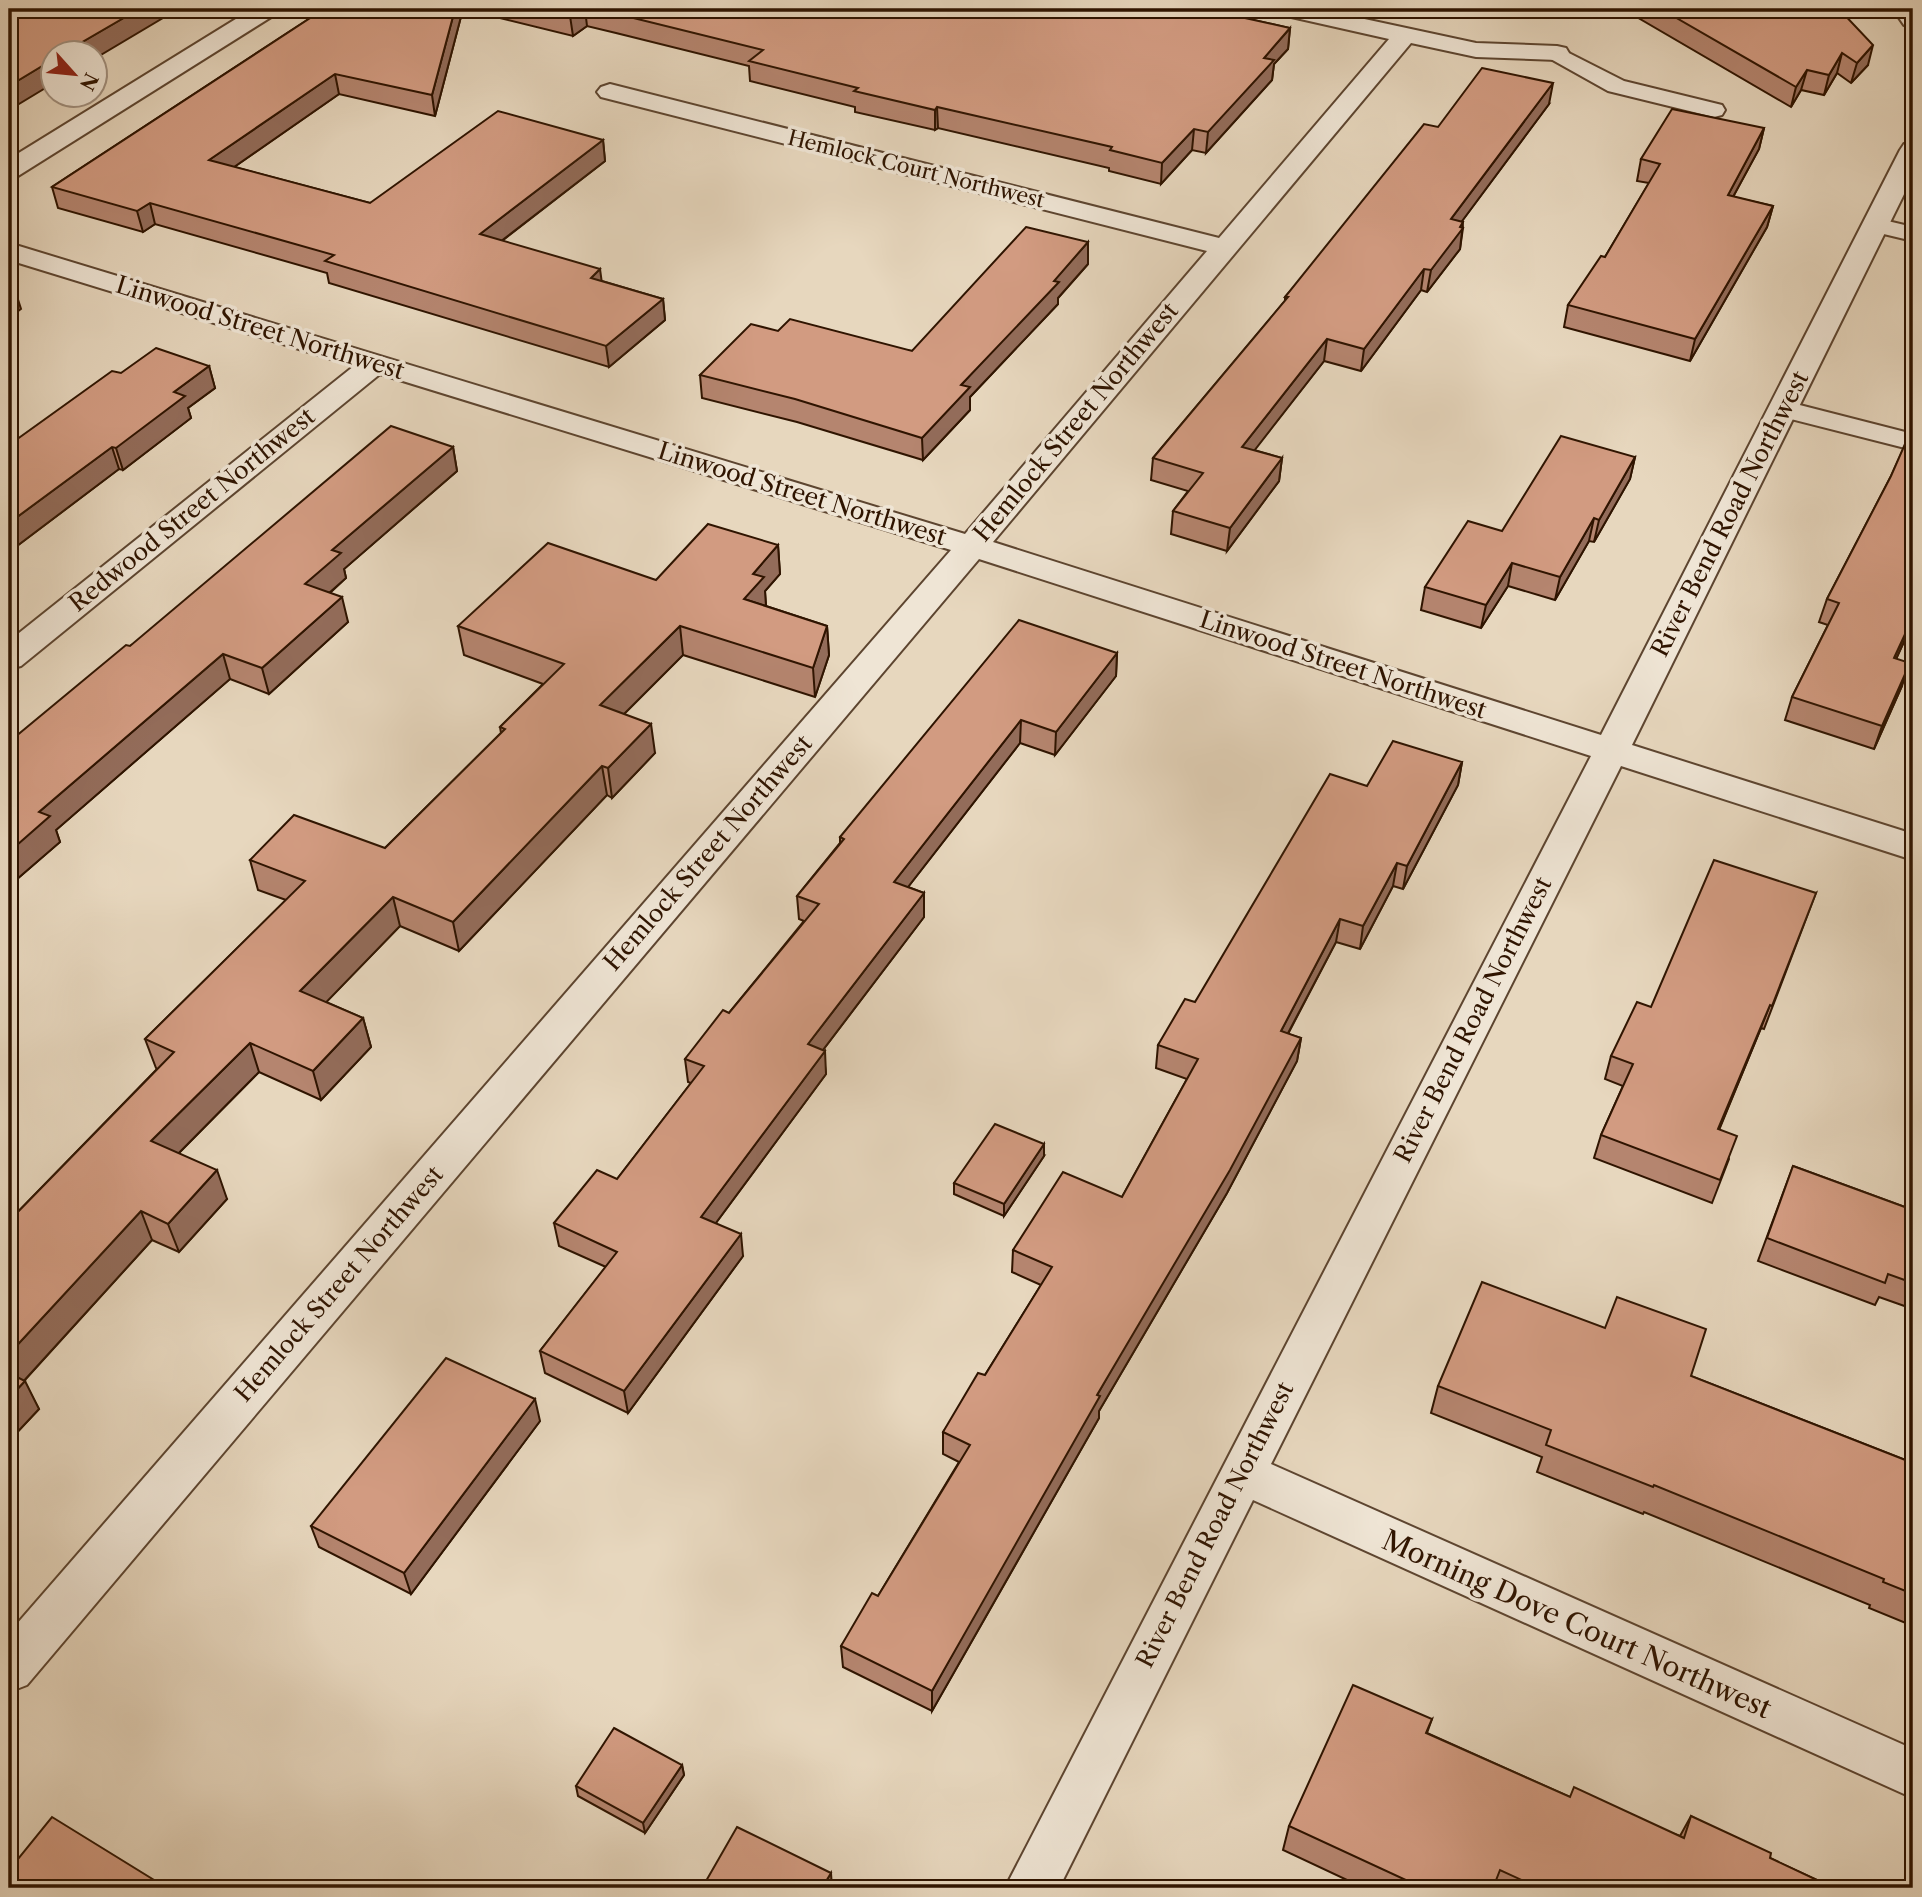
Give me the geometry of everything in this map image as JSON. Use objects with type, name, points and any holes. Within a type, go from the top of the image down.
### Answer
[{"type":"street","points":[[9,170],[268,9]]},
{"type":"street","points":[[1286,9],[1476,50],[1558,53]]},
{"type":"street","points":[[1905,9],[1913,20]]},
{"type":"street","name":"Hemlock Street Northwest","points":[[9,1669],[972,546],[1405,35]]},
{"type":"street","name":"Hemlock Court Northwest","points":[[610,92],[1223,247]]},
{"type":"street","name":"River Bend Road Northwest","points":[[1031,1888],[1611,751],[1913,150]]},
{"type":"street","name":"Linwood Street Northwest","points":[[9,251],[972,546],[1913,847]]},
{"type":"street","name":"Redwood Street Northwest","points":[[9,657],[376,363]]},
{"type":"street","name":"Morning Dove Court Northwest","points":[[1242,1473],[1913,1774]]},
{"type":"lane","points":[[1558,53],[1616,86],[1713,110]]},
{"type":"lane","points":[[1875,225],[1913,234]]},
{"type":"lane","points":[[1783,409],[1913,442]]},
{"type":"building","points":[[9,9],[139,9],[89,38],[38,38],[38,68],[9,86]]},
{"type":"building","points":[[324,9],[455,9],[432,95],[335,74],[209,160],[370,203],[498,111],[603,140],[480,234],[600,269],[591,278],[663,299],[606,346],[325,261],[334,255],[150,203],[137,211],[52,187]]},
{"type":"building","points":[[539,9],[580,9],[570,16]]},
{"type":"building","points":[[597,9],[1204,9],[1290,28],[1264,58],[1274,60],[1208,132],[1194,129],[1162,163],[1110,150],[1112,147],[854,91],[858,88],[749,61],[763,50]]},
{"type":"building","points":[[1661,9],[1839,9],[1873,45],[1857,63],[1842,53],[1829,75],[1807,70],[1796,87]]},
{"type":"building","points":[[1482,68],[1553,83],[1451,219],[1463,222],[1460,227],[1463,228],[1431,270],[1424,269],[1364,349],[1327,339],[1242,447],[1282,458],[1230,528],[1173,511],[1203,473],[1153,458],[1288,297],[1285,297],[1424,124],[1438,127]]},
{"type":"building","points":[[1672,109],[1764,128],[1728,195],[1773,206],[1695,339],[1568,305],[1601,256],[1605,257],[1660,164],[1641,159]]},
{"type":"building","points":[[1026,227],[1088,242],[1054,281],[1059,282],[961,385],[970,387],[922,438],[795,399],[700,375],[751,324],[778,331],[790,319],[912,351]]},
{"type":"building","points":[[156,348],[209,366],[174,392],[185,396],[9,523],[9,445],[112,371],[121,373]]},
{"type":"building","points":[[391,426],[453,447],[332,550],[341,553],[305,584],[342,597],[262,668],[223,654],[39,812],[50,816],[9,852],[9,742],[126,645],[130,646]]},
{"type":"building","points":[[1912,428],[1913,617],[1894,658],[1910,663],[1882,726],[1792,697],[1839,603],[1827,599],[1891,476]]},
{"type":"building","points":[[1561,436],[1635,457],[1599,520],[1594,518],[1560,577],[1512,563],[1486,605],[1425,587],[1468,521],[1502,531]]},
{"type":"building","points":[[708,524],[778,545],[753,574],[764,577],[744,599],[827,626],[813,668],[680,626],[600,705],[651,724],[608,768],[602,766],[453,922],[393,897],[300,991],[363,1018],[313,1071],[250,1043],[151,1141],[217,1170],[168,1224],[141,1211],[9,1354],[9,1221],[174,1052],[145,1039],[305,881],[250,860],[294,815],[385,848],[505,729],[500,727],[564,664],[458,626],[548,543],[656,580]]},
{"type":"building","points":[[1019,620],[1117,653],[1056,732],[1021,720],[894,882],[924,893],[808,1044],[825,1051],[701,1217],[741,1234],[624,1391],[540,1351],[617,1252],[554,1223],[597,1170],[617,1179],[704,1066],[685,1059],[723,1010],[729,1013],[819,904],[797,896],[844,839],[840,837]]},
{"type":"building","points":[[1393,741],[1462,762],[1407,866],[1397,863],[1363,926],[1340,919],[1281,1031],[1301,1038],[1230,1170],[1097,1395],[1100,1396],[932,1691],[841,1646],[872,1593],[878,1596],[970,1445],[943,1432],[978,1373],[985,1375],[1052,1267],[1013,1250],[1063,1172],[1122,1197],[1198,1059],[1158,1045],[1185,999],[1195,1002],[1330,774],[1367,786]]},
{"type":"building","points":[[1714,860],[1816,893],[1772,1006],[1770,1005],[1718,1129],[1737,1136],[1720,1180],[1601,1135],[1633,1064],[1611,1056],[1637,1002],[1651,1007]]},
{"type":"building","points":[[995,1124],[1044,1144],[1004,1204],[954,1183]]},
{"type":"building","points":[[1793,1166],[1913,1210],[1913,1283],[1888,1274],[1885,1283],[1767,1238]]},
{"type":"building","points":[[1482,1282],[1605,1328],[1617,1297],[1706,1329],[1691,1376],[1913,1463],[1913,1594],[1883,1582],[1884,1579],[1654,1485],[1653,1487],[1546,1445],[1551,1430],[1438,1386]]},
{"type":"building","points":[[446,1358],[535,1399],[404,1573],[311,1526]]},
{"type":"building","points":[[9,1373],[25,1381],[9,1398]]},
{"type":"building","points":[[1353,1685],[1432,1719],[1426,1733],[1570,1797],[1574,1787],[1684,1838],[1691,1816],[1771,1853],[1770,1858],[1834,1888],[1539,1888],[1500,1870],[1493,1888],[1423,1888],[1289,1826]]},
{"type":"building","points":[[614,1728],[682,1765],[643,1823],[576,1786]]},
{"type":"building","points":[[52,1817],[167,1888],[9,1888],[9,1870]]},
{"type":"building","points":[[737,1827],[831,1873],[822,1888],[702,1888]]}]
